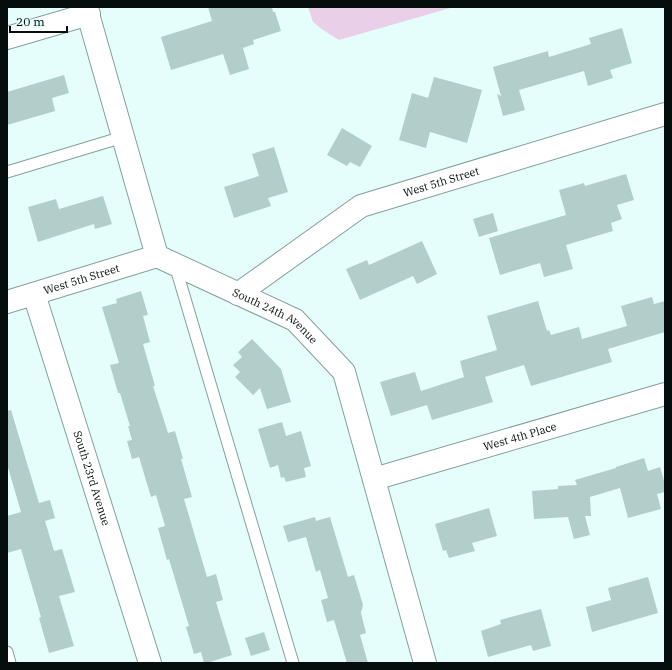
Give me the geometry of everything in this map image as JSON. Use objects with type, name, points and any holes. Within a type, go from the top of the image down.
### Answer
[{"type":"street","points":[[7,38],[87,10],[123,137],[166,260]]},
{"type":"street","name":"West 5th Street","points":[[238,294],[361,206],[665,114]]},
{"type":"street","name":"West 5th Street","points":[[7,302],[166,260]]},
{"type":"street","name":"South 24th Avenue","points":[[166,260],[295,320],[344,372],[425,663]]},
{"type":"street","name":"South 23rd Avenue","points":[[34,294],[150,663]]},
{"type":"street","name":"West 4th Place","points":[[374,480],[665,394]]},
{"type":"lane","points":[[7,172],[123,137]]},
{"type":"lane","points":[[166,260],[293,663]]},
{"type":"lane","points":[[7,652],[10,663]]},
{"type":"shaded area","points":[[308,7],[454,7],[339,40],[313,22]]},
{"type":"building","points":[[208,7],[272,7],[281,31],[253,40],[254,44],[243,48],[249,69],[230,75],[223,54],[171,70],[161,37],[212,21]]},
{"type":"building","points":[[622,28],[632,63],[610,70],[613,78],[588,86],[584,71],[519,90],[525,110],[503,116],[497,94],[501,96],[493,67],[548,51],[549,57],[591,44],[589,38]]},
{"type":"building","points":[[64,75],[69,93],[52,98],[55,111],[7,125],[7,92]]},
{"type":"building","points":[[434,77],[482,90],[467,143],[430,132],[426,148],[399,140],[412,93],[428,98]]},
{"type":"building","points":[[342,128],[372,146],[360,167],[350,162],[347,166],[327,155]]},
{"type":"building","points":[[274,147],[288,192],[268,198],[271,206],[234,218],[224,187],[259,176],[252,154]]},
{"type":"building","points":[[626,174],[634,200],[617,205],[622,219],[611,223],[613,231],[566,245],[573,269],[544,277],[540,263],[500,275],[489,238],[566,215],[559,190],[584,183],[585,186]]},
{"type":"building","points":[[103,196],[112,224],[95,229],[94,224],[38,242],[28,207],[56,199],[59,209]]},
{"type":"building","points":[[493,213],[498,231],[479,237],[473,219]]},
{"type":"building","points":[[422,241],[437,274],[417,284],[413,276],[360,300],[346,269],[367,260],[369,265]]},
{"type":"building","points":[[141,291],[148,315],[143,316],[150,342],[143,344],[155,386],[153,386],[168,433],[175,431],[183,459],[181,459],[192,497],[184,499],[207,577],[216,574],[223,600],[216,602],[232,655],[207,663],[204,663],[201,652],[194,654],[186,627],[189,626],[158,528],[165,526],[156,495],[151,497],[139,457],[132,459],[127,441],[132,440],[128,426],[130,426],[110,365],[119,363],[102,307],[117,303],[116,299]]},
{"type":"building","points":[[652,297],[654,304],[665,301],[665,332],[608,349],[612,362],[531,386],[524,365],[485,377],[493,402],[432,420],[427,405],[391,416],[380,382],[415,372],[421,391],[464,377],[460,361],[497,350],[487,316],[538,301],[547,331],[549,330],[551,335],[579,327],[582,339],[627,326],[621,306]]},
{"type":"building","points":[[252,339],[281,369],[291,402],[267,409],[260,388],[253,395],[235,377],[240,372],[233,365],[242,357],[238,352]]},
{"type":"building","points":[[11,410],[39,503],[50,500],[55,518],[45,521],[54,551],[62,549],[75,592],[59,596],[74,646],[49,653],[39,618],[41,617],[21,549],[7,553],[7,516],[21,512],[7,464],[7,411]]},
{"type":"building","points":[[282,422],[286,436],[301,431],[311,466],[304,468],[306,477],[286,482],[284,477],[281,478],[278,465],[270,468],[258,429]]},
{"type":"building","points":[[644,458],[648,471],[660,467],[665,484],[665,492],[657,494],[661,509],[628,518],[620,488],[590,497],[591,516],[585,516],[590,535],[574,539],[568,517],[534,519],[532,491],[558,489],[558,486],[577,485],[575,480]]},
{"type":"building","points":[[489,508],[497,536],[472,543],[475,551],[449,558],[446,550],[443,551],[435,524]]},
{"type":"building","points":[[315,517],[316,521],[330,517],[348,577],[354,575],[363,605],[361,613],[366,633],[360,635],[368,663],[347,663],[334,620],[327,622],[321,600],[328,598],[320,570],[316,572],[306,537],[288,542],[283,526]]},
{"type":"building","points":[[648,577],[658,613],[592,632],[586,607],[611,600],[608,588]]},
{"type":"building","points":[[541,609],[551,646],[533,651],[531,645],[488,657],[481,631],[501,624],[500,620]]},
{"type":"building","points":[[264,632],[270,650],[251,656],[245,638]]}]
